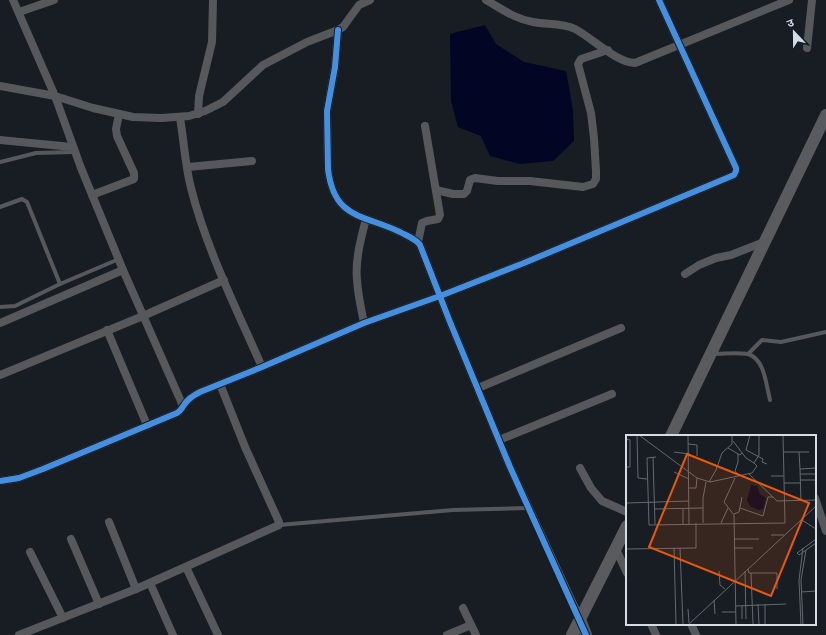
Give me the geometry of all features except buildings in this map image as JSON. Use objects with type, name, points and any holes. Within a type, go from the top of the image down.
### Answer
[{"type":"street","points":[[13,0],[55,96],[74,149],[123,270],[183,406]]},
{"type":"street","points":[[19,12],[54,0]]},
{"type":"street","points":[[198,114],[199,96],[212,42],[213,0]]},
{"type":"street","points":[[0,86],[55,96],[93,108],[146,118],[180,118],[198,114],[213,108],[228,98],[263,66],[307,42],[338,30],[342,27],[358,3],[370,0]]},
{"type":"street","points":[[486,0],[518,18],[539,24],[560,24],[568,26],[585,34],[629,63],[635,63],[680,45],[773,3],[789,0]]},
{"type":"street","points":[[0,481],[31,474],[147,426],[177,413],[195,394],[364,323],[440,296],[524,263],[734,175],[736,168],[660,0]]},
{"type":"street","points":[[807,48],[812,0]]},
{"type":"street","points":[[338,30],[335,67],[327,111],[328,169],[334,195],[341,205],[359,217],[384,225],[418,242],[423,250],[450,322],[499,440],[586,635]]},
{"type":"street","points":[[436,190],[453,194],[464,194],[467,191],[470,180],[475,178],[498,181],[530,181],[583,187],[593,184],[596,179],[596,171],[591,113],[578,64],[581,59],[608,50]]},
{"type":"street","points":[[92,195],[134,180],[135,178],[117,136],[116,129],[119,114]]},
{"type":"street","points":[[671,435],[826,115]]},
{"type":"street","points":[[180,118],[190,186],[201,221],[224,280],[262,367]]},
{"type":"street","points":[[418,242],[422,223],[438,219],[440,215],[425,126]]},
{"type":"street","points":[[0,140],[74,149]]},
{"type":"street","points":[[188,167],[252,161]]},
{"type":"street","points":[[364,323],[357,276],[360,244],[366,219]]},
{"type":"street","points":[[685,274],[716,258],[731,255],[764,242]]},
{"type":"street","points":[[0,323],[123,270]]},
{"type":"street","points":[[0,375],[143,316],[224,280]]},
{"type":"street","points":[[478,388],[621,328]]},
{"type":"street","points":[[107,330],[147,426]]},
{"type":"street","points":[[19,635],[99,604],[279,525],[245,447],[220,384]]},
{"type":"street","points":[[499,440],[612,394]]},
{"type":"street","points":[[580,468],[591,488],[602,501],[626,512]]},
{"type":"street","points":[[816,501],[826,531]]},
{"type":"street","points":[[109,522],[136,588]]},
{"type":"street","points":[[572,635],[626,528]]},
{"type":"street","points":[[72,540],[99,604]]},
{"type":"street","points":[[616,549],[626,571]]},
{"type":"street","points":[[30,552],[63,618]]},
{"type":"street","points":[[186,567],[218,635]]},
{"type":"street","points":[[150,582],[173,635]]},
{"type":"street","points":[[463,608],[476,635]]},
{"type":"street","points":[[447,635],[471,625]]},
{"type":"street","points":[[651,625],[656,635]]},
{"type":"street","points":[[691,625],[696,635]]},
{"type":"lane","points":[[0,162],[36,153],[74,149]]},
{"type":"lane","points":[[0,207],[22,199],[27,202],[60,284]]},
{"type":"lane","points":[[0,308],[15,306],[60,284],[119,259]]},
{"type":"lane","points":[[748,354],[762,340],[781,342],[826,332]]},
{"type":"lane","points":[[711,354],[748,354],[755,358],[760,364],[770,400]]},
{"type":"lane","points":[[279,525],[453,510],[529,508]]},
{"type":"water","points":[[485,25],[496,44],[524,62],[566,71],[573,110],[574,141],[553,161],[520,164],[490,156],[481,136],[458,127],[451,101],[450,34]]},
{"type":"cycle path","points":[[0,481],[19,478],[43,469],[177,413],[189,399],[200,392],[364,323],[440,296],[524,263],[734,175],[736,168],[659,0]]},
{"type":"cycle path","points":[[338,30],[335,67],[327,111],[328,169],[331,185],[336,197],[343,206],[362,217],[414,239],[420,245],[510,467],[586,635]]}]
